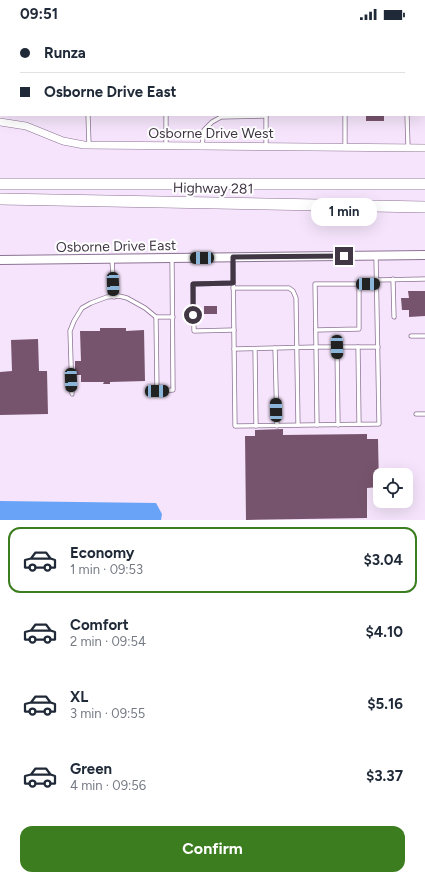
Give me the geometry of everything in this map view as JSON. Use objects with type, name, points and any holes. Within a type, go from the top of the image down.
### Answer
[{"type":"highway","name":"Highway 281","points":[[0,184],[425,184]]},
{"type":"highway","name":"Highway 281","points":[[0,199],[425,207]]},
{"type":"street","name":"Osborne Drive West","points":[[0,122],[26,126],[63,141],[89,145],[425,148]]},
{"type":"street","name":"Osborne Drive East","points":[[0,260],[425,255]]},
{"type":"lane","points":[[88,116],[89,145]]},
{"type":"lane","points":[[166,116],[166,146]]},
{"type":"lane","points":[[202,146],[204,130],[212,122],[221,117],[244,116]]},
{"type":"lane","points":[[266,116],[266,146]]},
{"type":"lane","points":[[344,147],[345,116]]},
{"type":"lane","points":[[407,116],[408,147]]},
{"type":"lane","points":[[233,257],[235,426],[277,426],[379,424],[376,255]]},
{"type":"lane","points":[[156,317],[157,391],[173,390],[172,258]]},
{"type":"lane","points":[[112,259],[114,297]]},
{"type":"lane","points":[[393,279],[394,317]]},
{"type":"lane","points":[[317,425],[315,284],[358,284],[393,279],[425,279]]},
{"type":"lane","points":[[233,283],[193,284],[194,331],[234,330]]},
{"type":"lane","points":[[316,330],[359,329],[358,284]]},
{"type":"lane","points":[[233,288],[289,288],[293,291],[296,298],[298,425]]},
{"type":"lane","points":[[72,394],[70,331],[82,308],[107,297],[119,296],[127,298],[145,308],[156,317],[173,318]]},
{"type":"lane","points":[[411,336],[425,336]]},
{"type":"lane","points":[[337,347],[338,425]]},
{"type":"lane","points":[[358,347],[359,424]]},
{"type":"lane","points":[[234,349],[378,347]]},
{"type":"lane","points":[[275,348],[277,426]]},
{"type":"lane","points":[[255,349],[256,426]]},
{"type":"lane","points":[[416,414],[425,414]]},
{"type":"water","points":[[0,501],[156,503],[162,514],[161,520],[0,520]]},
{"type":"building","points":[[366,116],[384,116],[384,121],[366,121]]},
{"type":"building","points":[[408,291],[425,291],[425,316],[409,317],[409,310],[402,310],[401,298],[409,298]]},
{"type":"building","points":[[204,306],[217,306],[217,314],[204,314]]},
{"type":"building","points":[[100,328],[126,328],[126,331],[144,330],[145,381],[110,382],[110,384],[103,384],[104,382],[81,382],[81,375],[75,375],[75,361],[81,361],[80,331],[100,331]]},
{"type":"building","points":[[38,339],[39,371],[47,371],[48,414],[0,415],[0,372],[12,371],[11,340]]},
{"type":"building","points":[[283,429],[283,435],[367,434],[367,439],[378,439],[379,468],[373,468],[373,488],[367,488],[367,518],[246,520],[245,436],[255,436],[255,430]]},
{"type":"route","points":[[193,315],[193,284],[233,283],[233,257],[344,256]]}]
